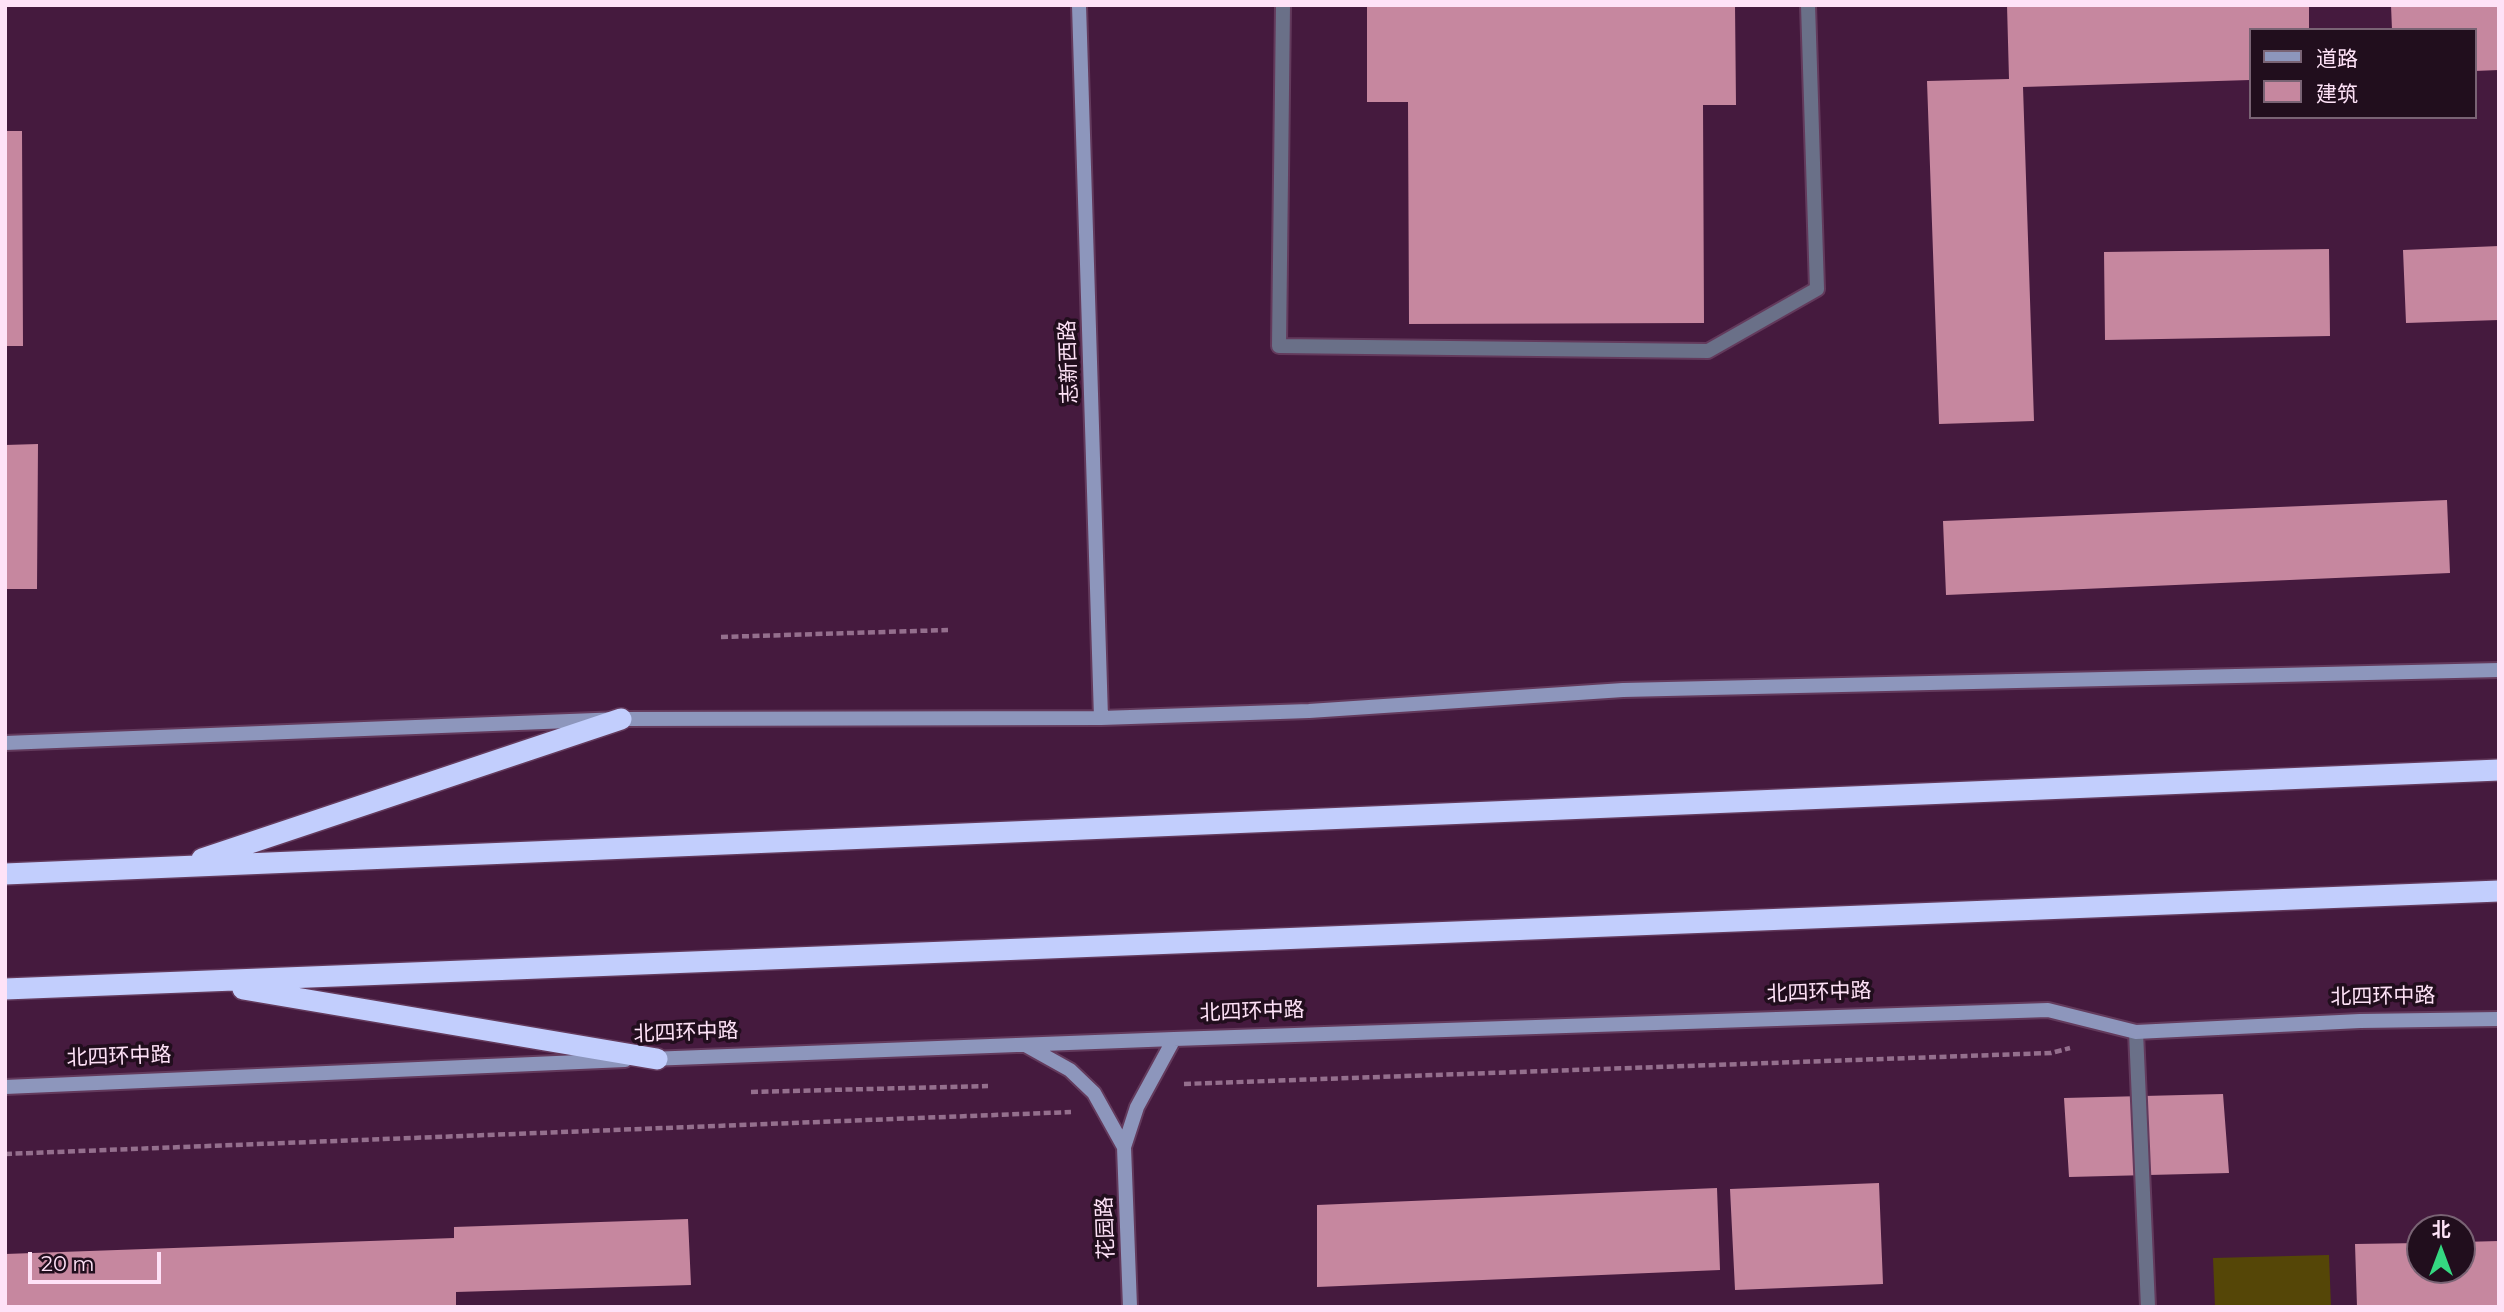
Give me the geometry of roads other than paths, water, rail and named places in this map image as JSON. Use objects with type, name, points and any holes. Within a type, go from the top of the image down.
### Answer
[{"type":"highway","points":[[178,868],[621,719]]},
{"type":"highway","points":[[5,874],[2499,770]]},
{"type":"highway","points":[[5,989],[2499,891]]},
{"type":"highway","points":[[199,982],[657,1059]]},
{"type":"street","name":"志新西路","points":[[1079,5],[1101,718]]},
{"type":"street","points":[[1283,5],[1279,345],[1708,351],[1817,289],[1808,5]]},
{"type":"street","points":[[5,743],[621,719],[1101,718],[1309,711],[1623,690],[2499,670]]},
{"type":"street","name":"北四环中路","points":[[5,1087],[1174,1039],[2048,1010],[2136,1032],[2360,1021],[2499,1019]]},
{"type":"street","points":[[2136,1032],[2148,1307]]},
{"type":"street","points":[[1124,1147],[1137,1107],[1174,1039]]},
{"type":"street","points":[[1026,1045],[1070,1070],[1094,1093],[1124,1147]]},
{"type":"street","name":"花园路","points":[[1124,1147],[1130,1307]]}]
